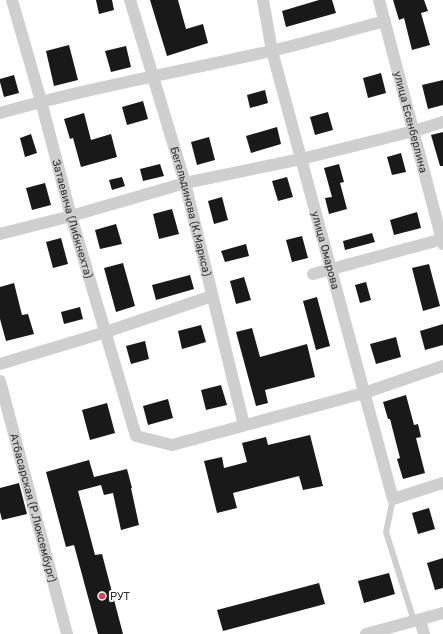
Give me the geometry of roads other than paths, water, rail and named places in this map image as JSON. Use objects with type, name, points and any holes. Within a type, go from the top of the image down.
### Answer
[{"type":"street","name":"Затаевича (Либкнехта)","points":[[12,0],[42,101],[71,216],[136,436],[172,445],[244,425]]},
{"type":"street","name":"Бегельдинова (К.Маркса)","points":[[130,0],[185,183],[244,425]]},
{"type":"street","name":"улица Омарова","points":[[263,0],[272,50],[393,499]]},
{"type":"street","name":"улица Есенберлина","points":[[380,0],[443,241]]},
{"type":"street","points":[[0,113],[42,101],[272,50],[385,21]]},
{"type":"street","points":[[0,234],[71,216],[185,183],[301,159],[414,131],[443,122]]},
{"type":"street","points":[[314,274],[443,241]]},
{"type":"street","points":[[0,364],[106,332],[212,296]]},
{"type":"street","points":[[244,425],[364,393],[443,366]]},
{"type":"street","name":"Атбасарская (Р.Люксембург)","points":[[0,381],[67,634]]},
{"type":"street","points":[[393,499],[443,483]]},
{"type":"street","points":[[366,634],[443,613]]},
{"type":"street","points":[[417,620],[424,634]]},
{"type":"lane","points":[[393,499],[386,532],[417,620]]},
{"type":"place","name":"РУТ","points":[[102,596]]}]
